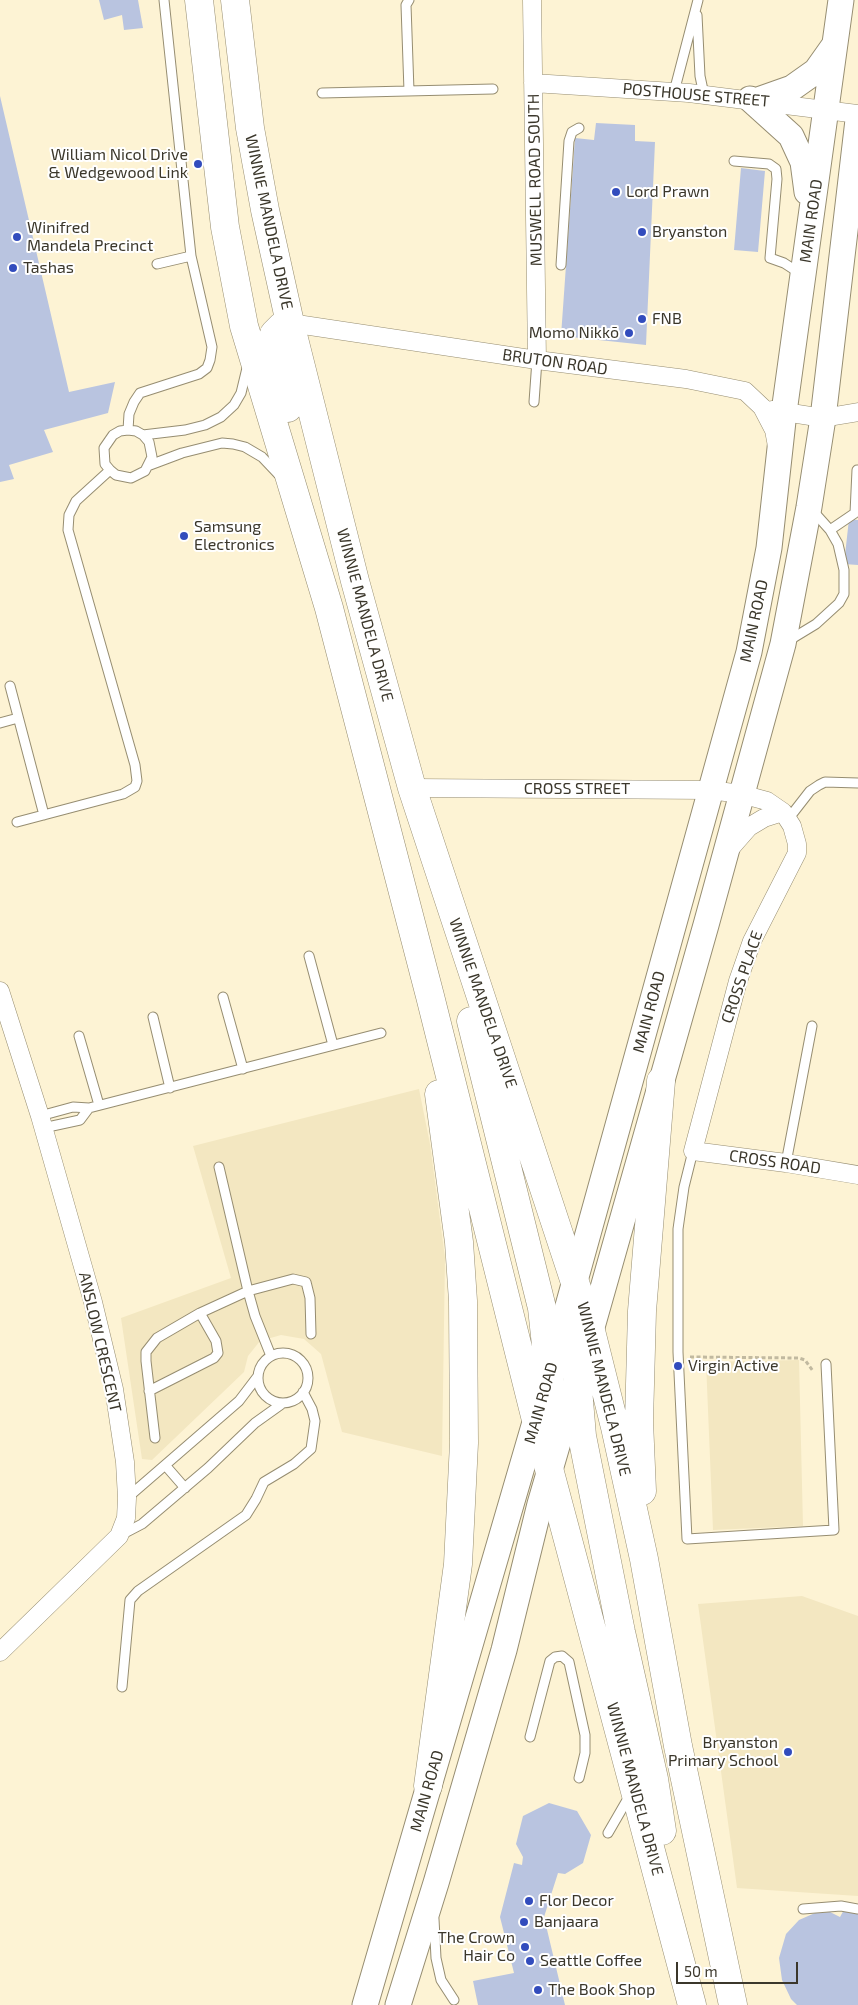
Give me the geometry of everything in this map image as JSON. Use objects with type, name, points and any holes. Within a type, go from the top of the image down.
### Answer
[{"type":"main road","name":"WINNIE MANDELA DRIVE","points":[[199,0],[225,227],[244,326],[296,492],[329,608],[430,996],[536,1420],[692,2005]]},
{"type":"main road","name":"WINNIE MANDELA DRIVE","points":[[235,0],[250,128],[265,210],[290,323],[355,581],[412,788],[591,1330],[644,1559],[682,1766],[733,2005]]},
{"type":"main road","name":"MAIN ROAD","points":[[365,2005],[576,1280],[748,652],[768,548],[780,456],[773,410],[804,275],[841,0]]},
{"type":"main road","points":[[812,221],[803,162],[791,136],[754,100],[792,88],[816,71],[835,45]]},
{"type":"main road","name":"MAIN ROAD","points":[[398,2005],[436,1884],[504,1650],[550,1470],[726,854],[783,644],[809,507],[823,418],[858,120]]},
{"type":"main road","points":[[290,323],[282,326],[274,334],[272,347],[334,586],[334,595],[329,608]]},
{"type":"main road","points":[[449,903],[458,969],[542,1308],[549,1373],[550,1470]]},
{"type":"main road","points":[[428,1786],[458,1564],[464,1434],[463,1301],[459,1242],[440,1100],[430,996]]},
{"type":"main road","points":[[644,1559],[640,1421],[642,1311],[661,1081]]},
{"type":"main road","points":[[576,1280],[577,1377],[582,1436],[621,1632],[654,1779],[683,1969]]},
{"type":"street","name":"MUSWELL ROAD SOUTH","points":[[532,0],[538,360]]},
{"type":"street","name":"POSTHOUSE STREET","points":[[533,83],[674,92],[826,108],[858,114]]},
{"type":"street","name":"BRUTON ROAD","points":[[290,323],[538,360],[686,379],[745,391],[773,410]]},
{"type":"street","points":[[773,410],[823,418],[858,412]]},
{"type":"street","name":"CROSS STREET","points":[[412,788],[710,790],[741,794]]},
{"type":"street","points":[[741,794],[767,801],[786,815]]},
{"type":"street","points":[[726,854],[749,827],[764,818],[786,815]]},
{"type":"street","name":"CROSS PLACE","points":[[693,1151],[738,981],[752,941],[797,853],[797,844],[786,815]]},
{"type":"street","name":"ANSLOW CRESCENT","points":[[0,991],[42,1122],[93,1302],[114,1389],[125,1462],[127,1498],[126,1518],[119,1536],[0,1652]]},
{"type":"street","name":"CROSS ROAD","points":[[693,1151],[786,1163],[858,1176]]},
{"type":"lane","points":[[128,430],[129,414],[140,394],[199,374],[207,368],[212,347],[190,256],[164,0]]},
{"type":"lane","points":[[406,2],[409,91]]},
{"type":"lane","points":[[674,92],[697,4]]},
{"type":"lane","points":[[697,4],[698,50],[704,95]]},
{"type":"lane","points":[[322,93],[493,89]]},
{"type":"lane","points":[[561,265],[570,136],[574,130],[579,128]]},
{"type":"lane","points":[[734,161],[768,164],[777,172],[770,258],[789,265],[804,275]]},
{"type":"lane","points":[[157,264],[190,256]]},
{"type":"lane","points":[[143,435],[185,430],[205,425],[220,417],[234,405],[246,376],[250,342]]},
{"type":"lane","points":[[534,402],[538,360]]},
{"type":"lane","points":[[128,430],[136,431],[143,435],[152,449],[152,457],[150,465],[145,471],[131,478],[123,478],[110,470],[105,464],[104,456],[108,441],[113,435],[128,430]]},
{"type":"lane","points":[[150,465],[182,453],[222,443],[233,444],[245,448],[262,458],[296,492]]},
{"type":"lane","points":[[17,822],[123,794],[135,787],[137,781],[135,765],[68,530],[68,515],[76,501],[110,470]]},
{"type":"lane","points":[[830,530],[857,513],[857,470]]},
{"type":"lane","points":[[783,644],[816,624],[842,599],[844,594],[842,561],[838,544],[830,530],[809,507]]},
{"type":"lane","points":[[10,686],[44,815]]},
{"type":"lane","points":[[0,723],[18,718]]},
{"type":"lane","points":[[786,815],[818,785],[825,782],[858,783]]},
{"type":"lane","points":[[309,956],[333,1045]]},
{"type":"lane","points":[[223,998],[243,1069]]},
{"type":"lane","points":[[153,1017],[170,1088]]},
{"type":"lane","points":[[786,1163],[812,1026]]},
{"type":"lane","points":[[42,1122],[73,1107],[89,1108],[99,1106],[381,1033]]},
{"type":"lane","points":[[79,1036],[99,1106]]},
{"type":"lane","points":[[42,1122],[80,1120],[89,1108]]},
{"type":"lane","points":[[693,1151],[678,1229],[678,1352],[686,1539],[834,1530],[826,1364]]},
{"type":"lane","points":[[219,1167],[248,1291],[255,1316],[271,1356]]},
{"type":"lane","points":[[155,1438],[146,1352],[157,1338],[200,1314],[248,1291],[293,1279],[306,1282],[310,1298],[311,1334]]},
{"type":"lane","points":[[149,1391],[214,1358],[218,1353],[216,1341],[200,1314]]},
{"type":"lane","points":[[127,1498],[239,1401],[258,1376],[265,1361],[271,1356],[279,1354],[296,1356],[302,1362],[308,1377],[304,1392],[291,1402],[283,1403],[268,1398],[259,1384],[258,1376]]},
{"type":"lane","points":[[122,1687],[130,1600],[138,1592],[246,1515],[264,1482],[294,1464],[311,1448],[315,1421],[304,1392]]},
{"type":"lane","points":[[119,1536],[142,1524],[185,1488],[255,1423],[283,1403]]},
{"type":"lane","points":[[165,1465],[185,1488]]},
{"type":"lane","points":[[530,1737],[550,1661],[555,1656],[562,1656],[570,1662],[585,1735],[585,1753],[580,1778]]},
{"type":"lane","points":[[608,1834],[635,1786]]},
{"type":"lane","points":[[436,1884],[434,1928],[436,1958],[441,1980],[454,2000]]},
{"type":"lane","points":[[803,1909],[840,1906],[858,1909]]},
{"type":"path","points":[[678,1352],[686,1357],[799,1358],[805,1360],[811,1366],[827,1394]]},
{"type":"shaded area","points":[[419,1089],[430,1144],[445,1258],[442,1456],[342,1432],[321,1354],[304,1339],[281,1335],[260,1341],[248,1356],[244,1372],[152,1460],[142,1459],[121,1318],[231,1278],[193,1146]]},
{"type":"shaded area","points":[[799,1360],[803,1526],[713,1530],[706,1362]]},
{"type":"shaded area","name":"Bryanston Primary School","points":[[802,1596],[858,1616],[858,1896],[737,1888],[698,1604]]},
{"type":"building","points":[[99,0],[138,0],[143,28],[124,30],[122,15],[104,20]]},
{"type":"building","name":"Winifred Mandela Precinct","points":[[0,96],[69,392],[115,382],[108,413],[44,430],[53,452],[9,465],[14,479],[0,482]]},
{"type":"building","points":[[596,123],[635,125],[635,141],[655,142],[646,345],[561,336],[575,138],[594,140]]},
{"type":"building","points":[[741,168],[765,171],[758,252],[734,250]]},
{"type":"building","points":[[849,519],[858,520],[858,565],[844,564]]},
{"type":"building","points":[[549,1803],[577,1811],[591,1835],[583,1863],[565,1874],[558,1873],[544,1917],[565,2005],[478,2005],[473,1981],[514,1973],[500,1917],[514,1863],[522,1865],[523,1857],[516,1844],[523,1816]]},
{"type":"building","points":[[845,1908],[858,1914],[858,2005],[797,2005],[791,1999],[782,1980],[779,1958],[786,1934],[799,1920],[815,1913],[830,1912],[840,1917]]},
{"type":"place","name":"William Nicol Drive & Wedgewood Link","points":[[198,164]]},
{"type":"place","name":"Lord Prawn","points":[[616,192]]},
{"type":"place","name":"Bryanston","points":[[642,232]]},
{"type":"place","name":"Winifred Mandela Precinct","points":[[17,237]]},
{"type":"place","name":"Tashas","points":[[13,268]]},
{"type":"place","name":"FNB","points":[[642,319]]},
{"type":"place","name":"Momo Nikkō","points":[[629,333]]},
{"type":"place","name":"Samsung Electronics","points":[[184,536]]},
{"type":"place","name":"Virgin Active","points":[[678,1366]]},
{"type":"place","name":"Bryanston Primary School","points":[[788,1752]]},
{"type":"place","name":"Flor Decor","points":[[529,1901]]},
{"type":"place","name":"Banjaara","points":[[524,1922]]},
{"type":"place","name":"The Crown Hair Co","points":[[525,1947]]},
{"type":"place","name":"Seattle Coffee","points":[[530,1961]]},
{"type":"place","name":"The Book Shop","points":[[538,1990]]}]
